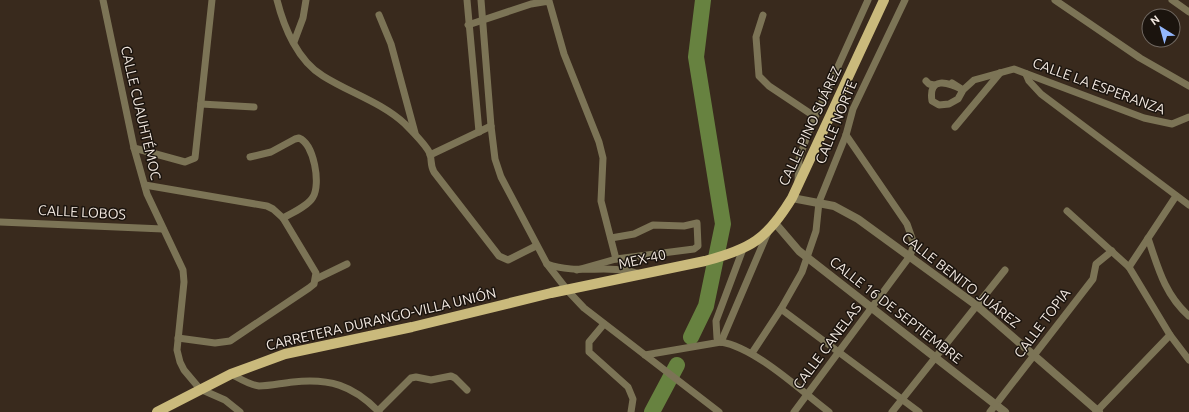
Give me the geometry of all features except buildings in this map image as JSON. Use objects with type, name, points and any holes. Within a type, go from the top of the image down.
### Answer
[{"type":"main road","name":"CALLE PINO SUÁREZ","points":[[743,249],[772,227],[792,198],[884,0]]},
{"type":"main road","name":"MEX-40","points":[[551,293],[705,261],[743,249]]},
{"type":"main road","name":"CARRETERA DURANGO-VILLA UNIÓN","points":[[157,412],[231,374],[270,359],[310,348],[412,326],[551,293]]},
{"type":"street","name":"CALLE CUAUHTÉMOC","points":[[103,0],[134,148],[152,207],[183,270],[184,282],[176,350],[184,370],[200,389]]},
{"type":"street","points":[[134,148],[182,162],[190,161],[194,158],[196,152],[212,0]]},
{"type":"street","points":[[277,0],[294,42],[308,64],[315,71],[386,109],[405,124],[430,155],[431,166],[434,172],[499,256],[508,260],[536,246]]},
{"type":"street","points":[[294,42],[303,18],[306,0]]},
{"type":"street","points":[[467,0],[472,70],[479,132]]},
{"type":"street","points":[[481,0],[495,158],[500,177],[536,246],[547,264],[568,291],[584,308],[719,412]]},
{"type":"street","points":[[798,185],[799,159],[814,116],[868,0]]},
{"type":"street","name":"CALLE NORTE","points":[[752,353],[781,309],[802,272],[816,231],[819,202],[846,135],[853,110],[905,0]]},
{"type":"street","points":[[1055,0],[1140,58],[1189,86]]},
{"type":"street","points":[[1172,0],[1189,12]]},
{"type":"street","points":[[468,25],[531,4],[549,1],[564,54],[599,142],[603,158],[601,201],[616,260]]},
{"type":"street","points":[[379,15],[391,44],[415,135]]},
{"type":"street","points":[[763,15],[756,37],[759,76],[770,86],[814,116]]},
{"type":"street","points":[[472,70],[486,68]]},
{"type":"street","name":"CALLE LA ESPERANZA","points":[[963,90],[979,77],[1014,69],[1144,118],[1172,124],[1189,117]]},
{"type":"street","points":[[955,127],[1000,73]]},
{"type":"street","points":[[1026,74],[1029,81],[1042,94],[1189,205]]},
{"type":"street","points":[[926,81],[929,84],[934,85],[942,82],[952,84],[963,90],[958,99],[949,104],[940,105],[932,101],[930,92],[934,85]]},
{"type":"street","points":[[201,104],[254,107]]},
{"type":"street","points":[[430,155],[491,126]]},
{"type":"street","points":[[846,135],[907,224],[914,244],[910,256]]},
{"type":"street","points":[[250,157],[271,152],[299,138],[306,143],[314,161],[316,170],[315,192],[309,202],[283,218]]},
{"type":"street","points":[[145,185],[266,206],[273,209],[283,218],[314,268],[316,279]]},
{"type":"street","points":[[1129,267],[1176,196]]},
{"type":"street","name":"CALLE BENITO JUÁREZ","points":[[792,198],[819,202],[843,210],[910,256],[976,305],[1035,355],[1097,412]]},
{"type":"street","points":[[1066,211],[1129,267],[1170,335],[1189,360]]},
{"type":"street","name":"CALLE LOBOS","points":[[0,222],[163,229]]},
{"type":"street","points":[[577,270],[616,260],[694,249],[698,246],[697,223],[684,226],[653,225],[634,234],[611,238]]},
{"type":"street","points":[[721,342],[772,227]]},
{"type":"street","name":"CALLE 16 DE SEPTIEMBRE","points":[[772,227],[808,258],[1005,412]]},
{"type":"street","points":[[1148,238],[1166,290],[1180,308],[1189,316]]},
{"type":"street","points":[[721,342],[717,338],[716,321],[743,249]]},
{"type":"street","name":"CALLE TOPIA","points":[[990,412],[1093,279],[1096,264],[1112,251]]},
{"type":"street","name":"CALLE CANELAS","points":[[794,412],[910,256]]},
{"type":"street","points":[[178,338],[215,343],[230,341],[310,288],[316,279],[347,264]]},
{"type":"street","points":[[547,264],[577,270],[623,271],[639,274]]},
{"type":"street","points":[[892,412],[1005,270]]},
{"type":"street","points":[[781,309],[919,412]]},
{"type":"street","points":[[604,324],[589,342],[589,352],[628,388],[633,399],[631,412]]},
{"type":"street","points":[[1097,412],[1170,335]]},
{"type":"street","points":[[645,355],[721,342],[736,346],[752,353],[829,412]]},
{"type":"street","points":[[231,374],[250,384],[258,386],[309,380],[329,381],[356,392],[378,412],[411,378],[416,377],[431,380],[451,376],[467,390]]},
{"type":"street","points":[[200,389],[225,400],[240,412]]},
{"type":"waterway","points":[[691,337],[706,306],[723,224],[696,57],[703,0]]},
{"type":"waterway","points":[[652,412],[677,365]]}]
